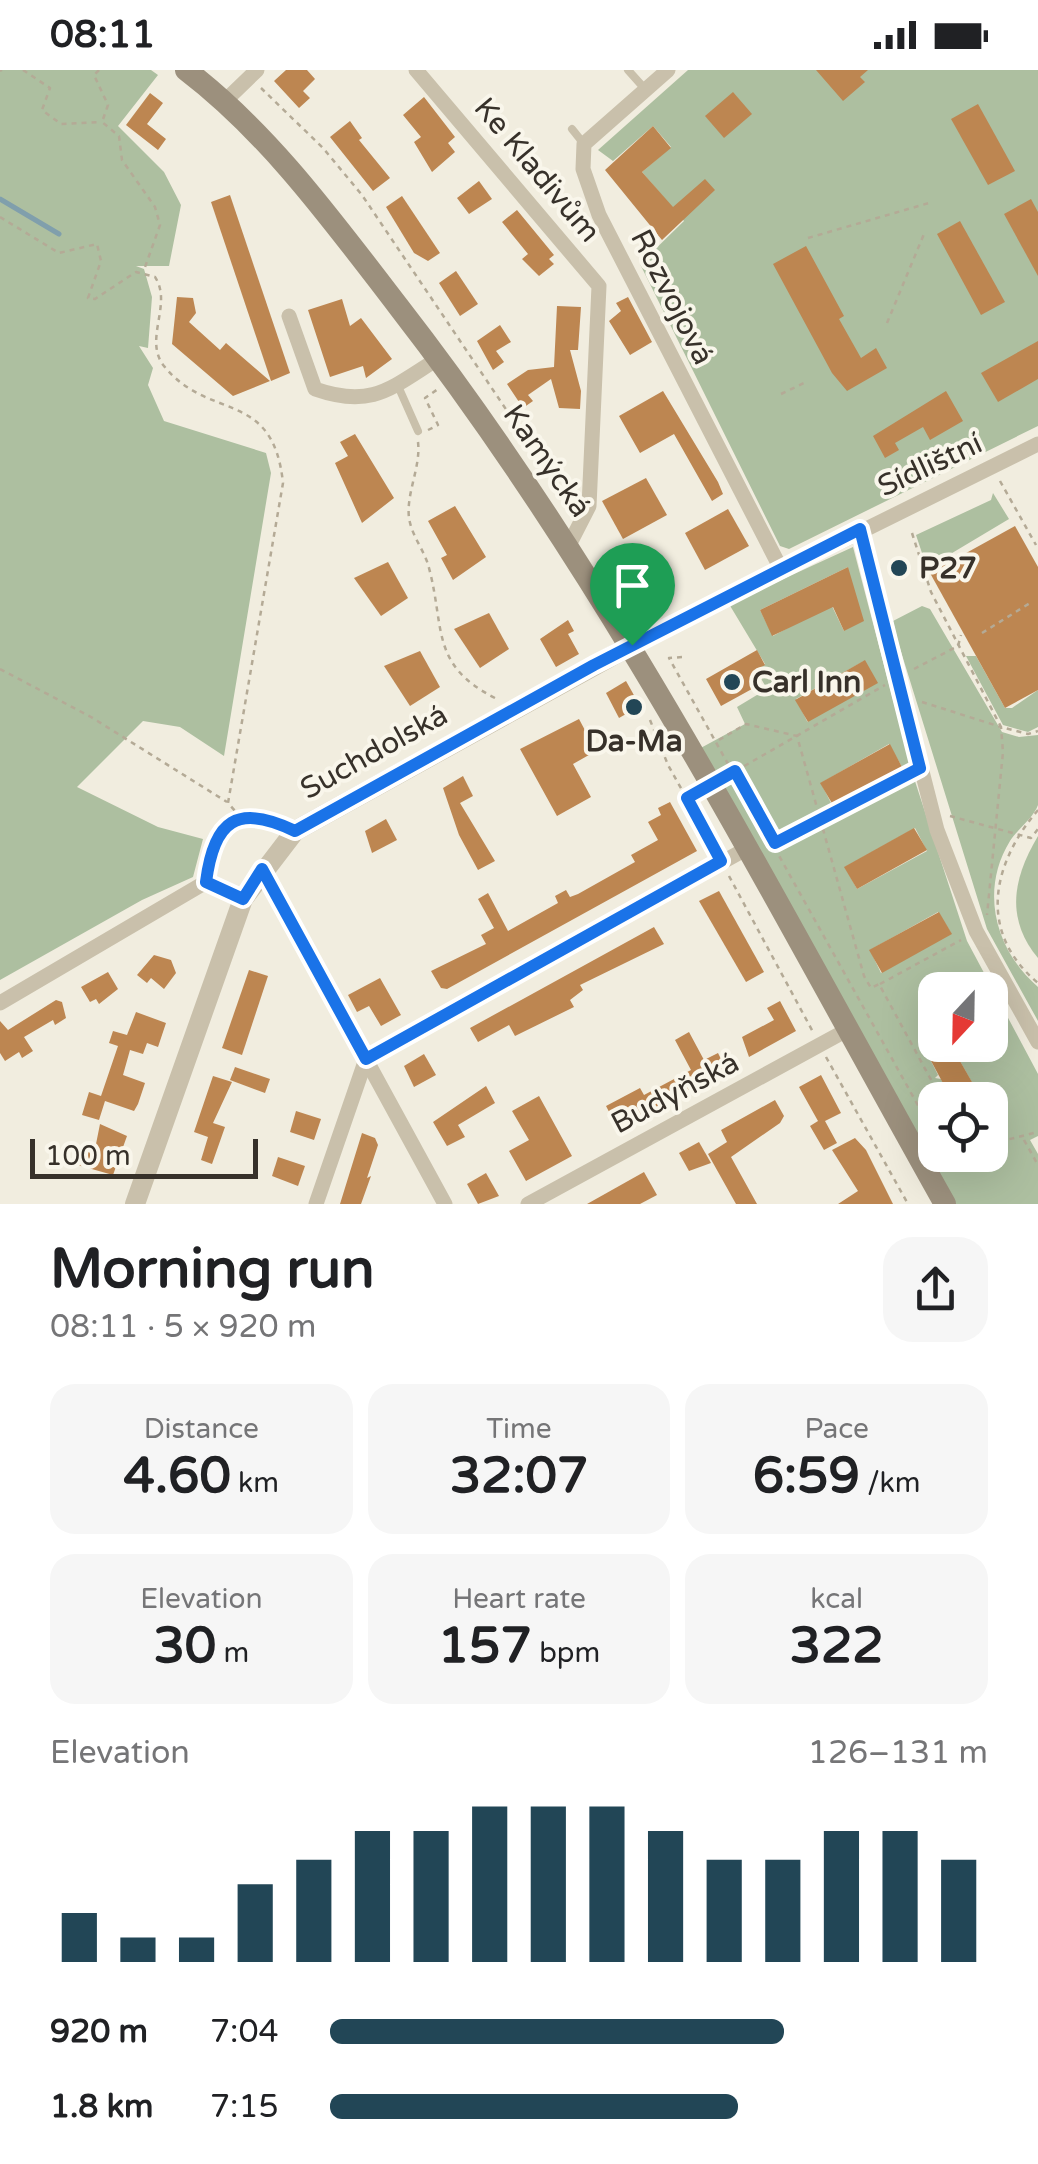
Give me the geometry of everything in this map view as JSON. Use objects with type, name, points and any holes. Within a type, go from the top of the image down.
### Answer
[{"type":"main road","name":"Kamýcká","points":[[186,70],[226,100],[323,209],[439,358],[569,545],[632,645],[945,1204]]},
{"type":"street","name":"Ke Kladivům","points":[[416,70],[599,286],[590,506],[584,524],[569,545]]},
{"type":"street","points":[[584,144],[668,70]]},
{"type":"street","points":[[226,100],[253,74]]},
{"type":"street","name":"Rozvojová","points":[[584,144],[583,170],[599,215],[781,569]]},
{"type":"street","points":[[289,316],[315,389],[343,399],[369,398],[398,386],[439,358]]},
{"type":"street","name":"Sídlištní","points":[[632,645],[1038,444]]},
{"type":"street","points":[[860,529],[934,821],[976,931],[1038,1042]]},
{"type":"street","name":"Suchdolská","points":[[135,1204],[243,899],[262,869],[295,831],[632,645]]},
{"type":"street","points":[[316,1204],[366,1059],[746,849]]},
{"type":"street","points":[[262,869],[446,1204]]},
{"type":"street","points":[[0,1002],[206,882],[243,899]]},
{"type":"street","name":"Budyňská","points":[[528,1204],[847,1030]]},
{"type":"lane","points":[[628,70],[646,89]]},
{"type":"lane","points":[[572,129],[584,144]]},
{"type":"lane","points":[[398,386],[418,432]]},
{"type":"lane","points":[[206,882],[210,850],[224,826],[241,817],[268,818],[295,831]]},
{"type":"path","points":[[0,217],[59,252],[97,244],[101,261],[88,298],[95,299],[144,270],[160,224],[155,207],[122,160],[118,136],[102,122],[60,124],[42,110],[50,88],[23,70]]},
{"type":"path","points":[[99,70],[94,75],[108,105],[102,122]]},
{"type":"path","points":[[253,74],[362,196],[584,524]]},
{"type":"path","points":[[808,238],[929,203]]},
{"type":"path","points":[[887,323],[924,234]]},
{"type":"path","points":[[144,270],[158,279],[162,294],[156,345],[160,362],[174,378],[264,425],[280,453],[283,483],[228,802]]},
{"type":"path","points":[[782,394],[806,382]]},
{"type":"path","points":[[438,389],[426,398],[438,426],[417,436],[420,448],[409,516],[429,567],[440,638],[454,668],[472,686],[520,706]]},
{"type":"path","points":[[992,466],[1037,546]]},
{"type":"path","points":[[912,533],[931,592],[1001,727]]},
{"type":"path","points":[[982,633],[1030,603]]},
{"type":"path","points":[[687,798],[958,646],[961,635]]},
{"type":"path","points":[[682,657],[669,658],[918,1105]]},
{"type":"path","points":[[0,669],[92,717],[228,802],[241,817]]},
{"type":"path","points":[[902,696],[1028,734],[1038,731]]},
{"type":"path","points":[[648,717],[687,798],[908,1204]]},
{"type":"path","points":[[718,740],[746,724],[796,736]]},
{"type":"path","points":[[796,736],[864,976],[871,988],[879,984],[932,1082]]},
{"type":"path","points":[[775,843],[920,768]]},
{"type":"path","points":[[1038,810],[1019,832],[1006,856],[996,892],[1010,950],[1038,983]]},
{"type":"path","points":[[934,821],[948,816],[1031,838],[1038,830]]},
{"type":"path","points":[[1008,1141],[1038,1132]]},
{"type":"path","points":[[1023,1139],[1038,1165]]},
{"type":"green space","points":[[0,70],[151,70],[158,75],[118,126],[164,172],[181,205],[169,266],[136,266],[144,269],[152,297],[148,348],[139,346],[153,368],[148,385],[164,421],[266,453],[271,473],[224,756],[180,727],[143,721],[77,787],[158,827],[203,839],[193,877],[142,900],[0,980]]},
{"type":"green space","points":[[688,70],[1038,70],[1038,426],[789,549],[780,546],[640,264],[684,221],[642,172],[671,147],[653,126],[613,161],[598,150]]},
{"type":"green space","points":[[993,493],[1009,519],[927,568],[916,535],[991,500]]},
{"type":"green space","points":[[853,547],[912,772],[967,941],[984,972],[918,972],[918,1062],[932,1062],[938,1075],[935,1078],[943,1082],[918,1082],[918,1150],[697,750],[745,724],[737,707],[767,689],[756,670],[765,664],[729,604]],"holes":[[[848,567],[844,631],[831,604],[773,636],[760,610]],[[864,661],[808,722],[796,699]],[[889,744],[902,767],[832,805],[821,783]],[[915,828],[927,851],[857,889],[845,867]],[[938,912],[951,933],[881,973],[870,950]]]},
{"type":"green space","points":[[922,606],[930,609],[1002,732],[1019,737],[1038,735],[1038,805],[1010,841],[1001,860],[994,900],[1003,938],[1012,956],[1038,987],[1038,1021],[987,929],[898,642],[893,621]]},
{"type":"green space","points":[[966,656],[976,656],[1005,708],[1012,708],[1038,690],[1038,727],[1028,732],[1003,725]]},
{"type":"green space","points":[[1038,836],[1038,958],[1021,928],[1016,898],[1023,867]]},
{"type":"green space","points":[[1008,1018],[1038,1074],[1038,1136],[1030,1140],[1038,1154],[1038,1204],[948,1204],[930,1172],[1008,1172],[1008,1082],[972,1082],[960,1062],[1008,1062]]},
{"type":"building","points":[[286,70],[307,70],[315,79],[303,91],[310,98],[299,108],[274,81]]},
{"type":"building","points":[[816,70],[868,70],[860,77],[865,82],[843,101]]},
{"type":"building","points":[[733,92],[752,114],[724,138],[705,116]]},
{"type":"building","points":[[150,93],[163,103],[147,124],[166,139],[158,150],[126,125]]},
{"type":"building","points":[[424,97],[455,137],[448,143],[455,152],[432,172],[414,142],[421,137],[403,115]]},
{"type":"building","points":[[978,104],[1015,171],[988,185],[951,119]]},
{"type":"building","points":[[350,121],[362,138],[359,140],[390,178],[373,191],[330,137]]},
{"type":"building","points":[[653,126],[671,148],[642,172],[673,207],[705,179],[715,190],[662,240],[605,170]]},
{"type":"building","points":[[479,181],[492,199],[469,214],[457,198]]},
{"type":"building","points":[[230,195],[290,373],[271,381],[211,202]]},
{"type":"building","points":[[402,196],[440,253],[428,261],[414,253],[386,207]]},
{"type":"building","points":[[1031,199],[1038,212],[1038,276],[1004,214]]},
{"type":"building","points":[[517,210],[554,255],[549,259],[554,264],[539,276],[522,259],[528,254],[502,222]]},
{"type":"building","points":[[960,221],[1005,302],[981,315],[937,234]]},
{"type":"building","points":[[806,246],[844,316],[839,319],[861,358],[876,348],[887,368],[847,391],[832,373],[773,264]]},
{"type":"building","points":[[456,271],[478,304],[460,316],[439,283]]},
{"type":"building","points":[[177,297],[193,298],[196,313],[189,322],[220,350],[226,343],[270,381],[233,396],[172,344]]},
{"type":"building","points":[[628,297],[652,342],[630,355],[609,321],[621,311],[616,303]]},
{"type":"building","points":[[342,299],[350,326],[361,318],[392,359],[366,378],[363,366],[330,377],[308,310]]},
{"type":"building","points":[[557,306],[581,307],[578,350],[570,350],[581,391],[580,409],[559,408],[551,379],[528,395],[533,401],[523,408],[507,384],[528,370],[554,367]]},
{"type":"building","points":[[500,325],[511,342],[496,351],[504,362],[493,370],[477,341]]},
{"type":"building","points":[[1038,341],[1038,379],[998,402],[981,373]]},
{"type":"building","points":[[663,391],[718,482],[723,494],[712,501],[674,434],[640,453],[619,416]]},
{"type":"building","points":[[946,391],[963,421],[930,440],[923,427],[895,443],[899,450],[885,458],[873,436]]},
{"type":"building","points":[[355,434],[394,498],[362,523],[335,463],[348,456],[340,442]]},
{"type":"building","points":[[646,478],[667,515],[623,539],[602,501]]},
{"type":"building","points":[[455,506],[486,557],[453,580],[441,558],[447,555],[428,521]]},
{"type":"building","points":[[728,509],[749,546],[705,570],[685,533]]},
{"type":"building","points":[[1015,526],[1038,567],[1038,690],[1005,708],[930,573]]},
{"type":"building","points":[[388,562],[408,598],[381,616],[354,578]]},
{"type":"building","points":[[848,567],[864,621],[844,631],[833,607],[772,636],[760,610]]},
{"type":"building","points":[[489,613],[509,649],[480,668],[454,629]]},
{"type":"building","points":[[568,620],[574,631],[568,634],[579,654],[556,667],[540,639]]},
{"type":"building","points":[[757,650],[765,665],[754,671],[761,684],[721,706],[706,679]]},
{"type":"building","points":[[420,651],[440,687],[410,706],[384,666]]},
{"type":"building","points":[[865,660],[878,683],[808,722],[795,700]]},
{"type":"building","points":[[626,681],[640,706],[619,718],[606,693]]},
{"type":"building","points":[[579,719],[596,751],[573,764],[591,797],[557,816],[520,749]]},
{"type":"building","points":[[890,744],[902,767],[833,805],[820,783]]},
{"type":"building","points":[[463,776],[473,796],[460,803],[495,861],[478,870],[459,835],[443,788]]},
{"type":"building","points":[[670,802],[697,851],[447,989],[441,988],[431,971],[486,944],[481,935],[494,928],[478,899],[488,893],[508,931],[558,903],[555,896],[566,890],[570,897],[578,894],[635,862],[631,855],[658,840],[648,822],[661,815],[658,808]]},
{"type":"building","points":[[386,819],[397,840],[372,853],[365,831]]},
{"type":"building","points":[[914,828],[927,850],[857,889],[844,867]]},
{"type":"building","points":[[719,891],[764,972],[746,982],[699,901]]},
{"type":"building","points":[[939,912],[952,934],[882,973],[869,950]]},
{"type":"building","points":[[654,927],[664,944],[580,985],[583,990],[570,1000],[574,1007],[515,1036],[509,1025],[478,1042],[470,1028]]},
{"type":"building","points":[[154,955],[171,960],[176,973],[164,989],[151,978],[147,983],[137,975]]},
{"type":"building","points":[[249,970],[268,976],[242,1055],[222,1048]]},
{"type":"building","points":[[108,972],[118,989],[99,1004],[96,999],[90,1002],[81,987]]},
{"type":"building","points":[[380,978],[401,1015],[381,1026],[369,1006],[357,1012],[348,995]]},
{"type":"building","points":[[56,1000],[62,1002],[66,1018],[55,1025],[53,1020],[24,1037],[33,1051],[22,1058],[19,1052],[5,1061],[0,1053],[0,1021],[8,1030]]},
{"type":"building","points":[[780,1001],[796,1031],[749,1057],[742,1037],[774,1020],[767,1008]]},
{"type":"building","points":[[136,1012],[166,1023],[158,1047],[147,1043],[143,1054],[130,1050],[123,1075],[145,1083],[138,1104],[134,1111],[105,1101],[99,1120],[82,1115],[89,1092],[101,1096],[118,1046],[109,1043],[113,1031],[127,1035]]},
{"type":"building","points":[[689,1032],[704,1060],[718,1053],[726,1069],[618,1129],[606,1106],[640,1088],[644,1095],[691,1070],[675,1040]]},
{"type":"building","points":[[424,1054],[436,1075],[414,1087],[404,1066]]},
{"type":"building","points":[[932,1062],[960,1062],[972,1082],[942,1082]]},
{"type":"building","points":[[235,1067],[270,1079],[265,1093],[230,1080]]},
{"type":"building","points":[[821,1075],[841,1113],[825,1121],[837,1143],[824,1150],[810,1126],[818,1121],[799,1087]]},
{"type":"building","points":[[213,1076],[232,1082],[213,1123],[225,1127],[212,1164],[201,1160],[208,1137],[194,1132]]},
{"type":"building","points":[[486,1086],[495,1103],[458,1125],[465,1137],[447,1146],[433,1122]]},
{"type":"building","points":[[539,1096],[572,1156],[526,1181],[509,1151],[529,1140],[512,1111]]},
{"type":"building","points":[[775,1100],[784,1116],[780,1123],[731,1157],[757,1204],[736,1204],[708,1154],[727,1142],[721,1130]]},
{"type":"building","points":[[296,1111],[321,1119],[314,1140],[290,1132]]},
{"type":"building","points":[[100,1124],[127,1136],[113,1175],[74,1164],[79,1149],[94,1154]]},
{"type":"building","points":[[362,1133],[375,1138],[378,1145],[367,1178],[371,1176],[361,1204],[340,1204]]},
{"type":"building","points":[[855,1138],[866,1150],[893,1204],[838,1204],[858,1191],[832,1150]]},
{"type":"building","points":[[699,1142],[711,1163],[689,1171],[679,1153]]},
{"type":"building","points":[[278,1157],[305,1166],[298,1186],[272,1176]]},
{"type":"building","points":[[644,1172],[657,1195],[640,1204],[587,1204]]},
{"type":"building","points":[[486,1173],[499,1196],[478,1204],[467,1184]]},
{"type":"waterway","points":[[0,199],[59,234]]},
{"type":"place","name":"P27","points":[[899,568]]},
{"type":"place","name":"Carl Inn","points":[[732,682]]},
{"type":"place","name":"Da-Ma","points":[[634,707]]},
{"type":"route","points":[[860,529],[920,768],[775,843],[735,771],[687,798],[721,861],[366,1059],[262,869],[243,899],[206,882],[210,850],[224,826],[241,817],[268,818],[295,831],[632,645],[860,529]]}]
